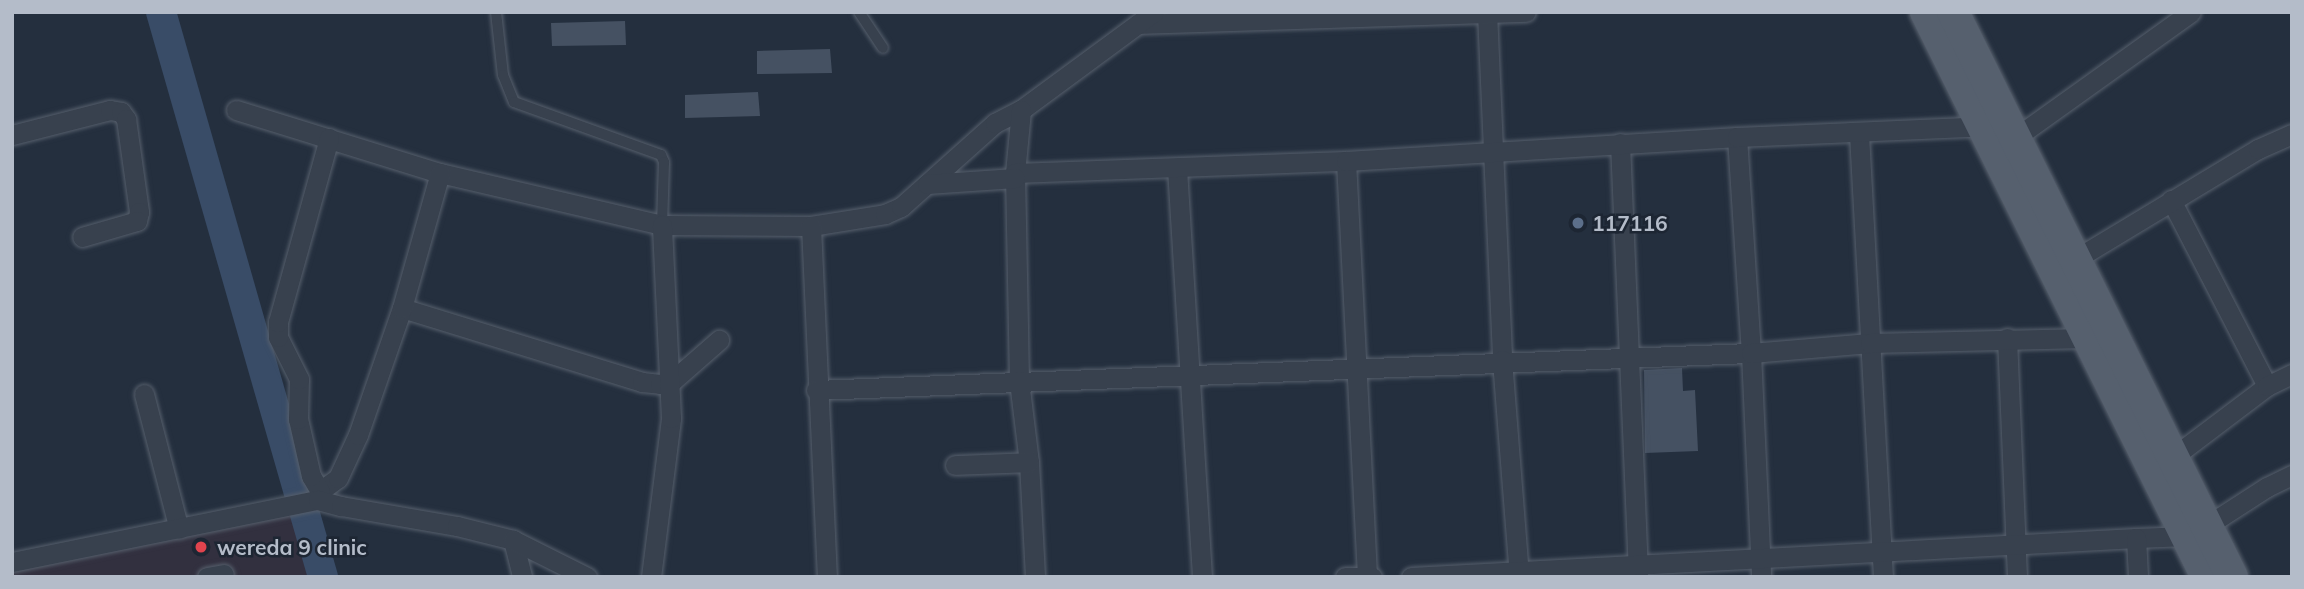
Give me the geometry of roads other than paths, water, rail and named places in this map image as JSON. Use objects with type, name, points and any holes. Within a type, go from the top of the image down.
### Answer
[{"type":"main road","points":[[1926,12],[2087,338],[2198,530],[2232,577]]},
{"type":"main road","points":[[1952,12],[2173,457],[2198,530],[2207,577]]},
{"type":"street","points":[[236,110],[440,173],[662,226],[811,226],[885,214],[901,207],[945,164],[995,123],[1021,110],[1146,18],[1526,12]]},
{"type":"street","points":[[2015,138],[2191,12]]},
{"type":"street","points":[[1487,13],[1502,360],[1518,574]]},
{"type":"street","points":[[12,135],[110,110],[121,112],[126,119],[139,212],[136,221],[82,237]]},
{"type":"street","points":[[1021,110],[1015,175],[1019,381],[1029,462],[1035,577]]},
{"type":"street","points":[[927,184],[1015,175],[1346,161],[1620,143],[1984,127]]},
{"type":"street","points":[[1859,134],[1883,577]]},
{"type":"street","points":[[2074,260],[2258,149],[2292,134]]},
{"type":"street","points":[[1737,137],[1751,353],[1760,567]]},
{"type":"street","points":[[314,498],[298,419],[299,379],[278,337],[278,322],[329,138]]},
{"type":"street","points":[[1620,143],[1637,571]]},
{"type":"street","points":[[1345,577],[1369,576],[1346,161]]},
{"type":"street","points":[[1177,168],[1202,577]]},
{"type":"street","points":[[12,562],[277,509],[314,498],[338,478],[346,466],[402,308],[440,173]]},
{"type":"street","points":[[2171,200],[2267,386]]},
{"type":"street","points":[[651,577],[671,418],[662,226]]},
{"type":"street","points":[[811,226],[816,390],[827,577]]},
{"type":"street","points":[[402,308],[642,382],[671,382],[719,340]]},
{"type":"street","points":[[2007,338],[2017,577]]},
{"type":"street","points":[[816,390],[1359,370],[1502,360],[1751,353],[1870,343],[2087,338]]},
{"type":"street","points":[[2173,457],[2267,386],[2292,374]]},
{"type":"street","points":[[144,394],[179,529]]},
{"type":"street","points":[[955,465],[1029,462]]},
{"type":"street","points":[[1412,577],[1760,567],[1881,551],[2137,538],[2198,530],[2267,487],[2292,475]]},
{"type":"street","points":[[314,498],[457,526],[513,540],[575,574]]},
{"type":"street","points":[[2137,538],[2138,577]]},
{"type":"street","points":[[513,540],[522,577]]},
{"type":"lane","points":[[496,12],[503,75],[514,102],[661,155],[664,162],[662,226]]},
{"type":"lane","points":[[859,12],[883,48]]},
{"type":"waterway","points":[[161,12],[323,577]]},
{"type":"place","name":"117116","points":[[1578,223]]},
{"type":"place","name":"wereda 9 clinic","points":[[201,547]]}]
